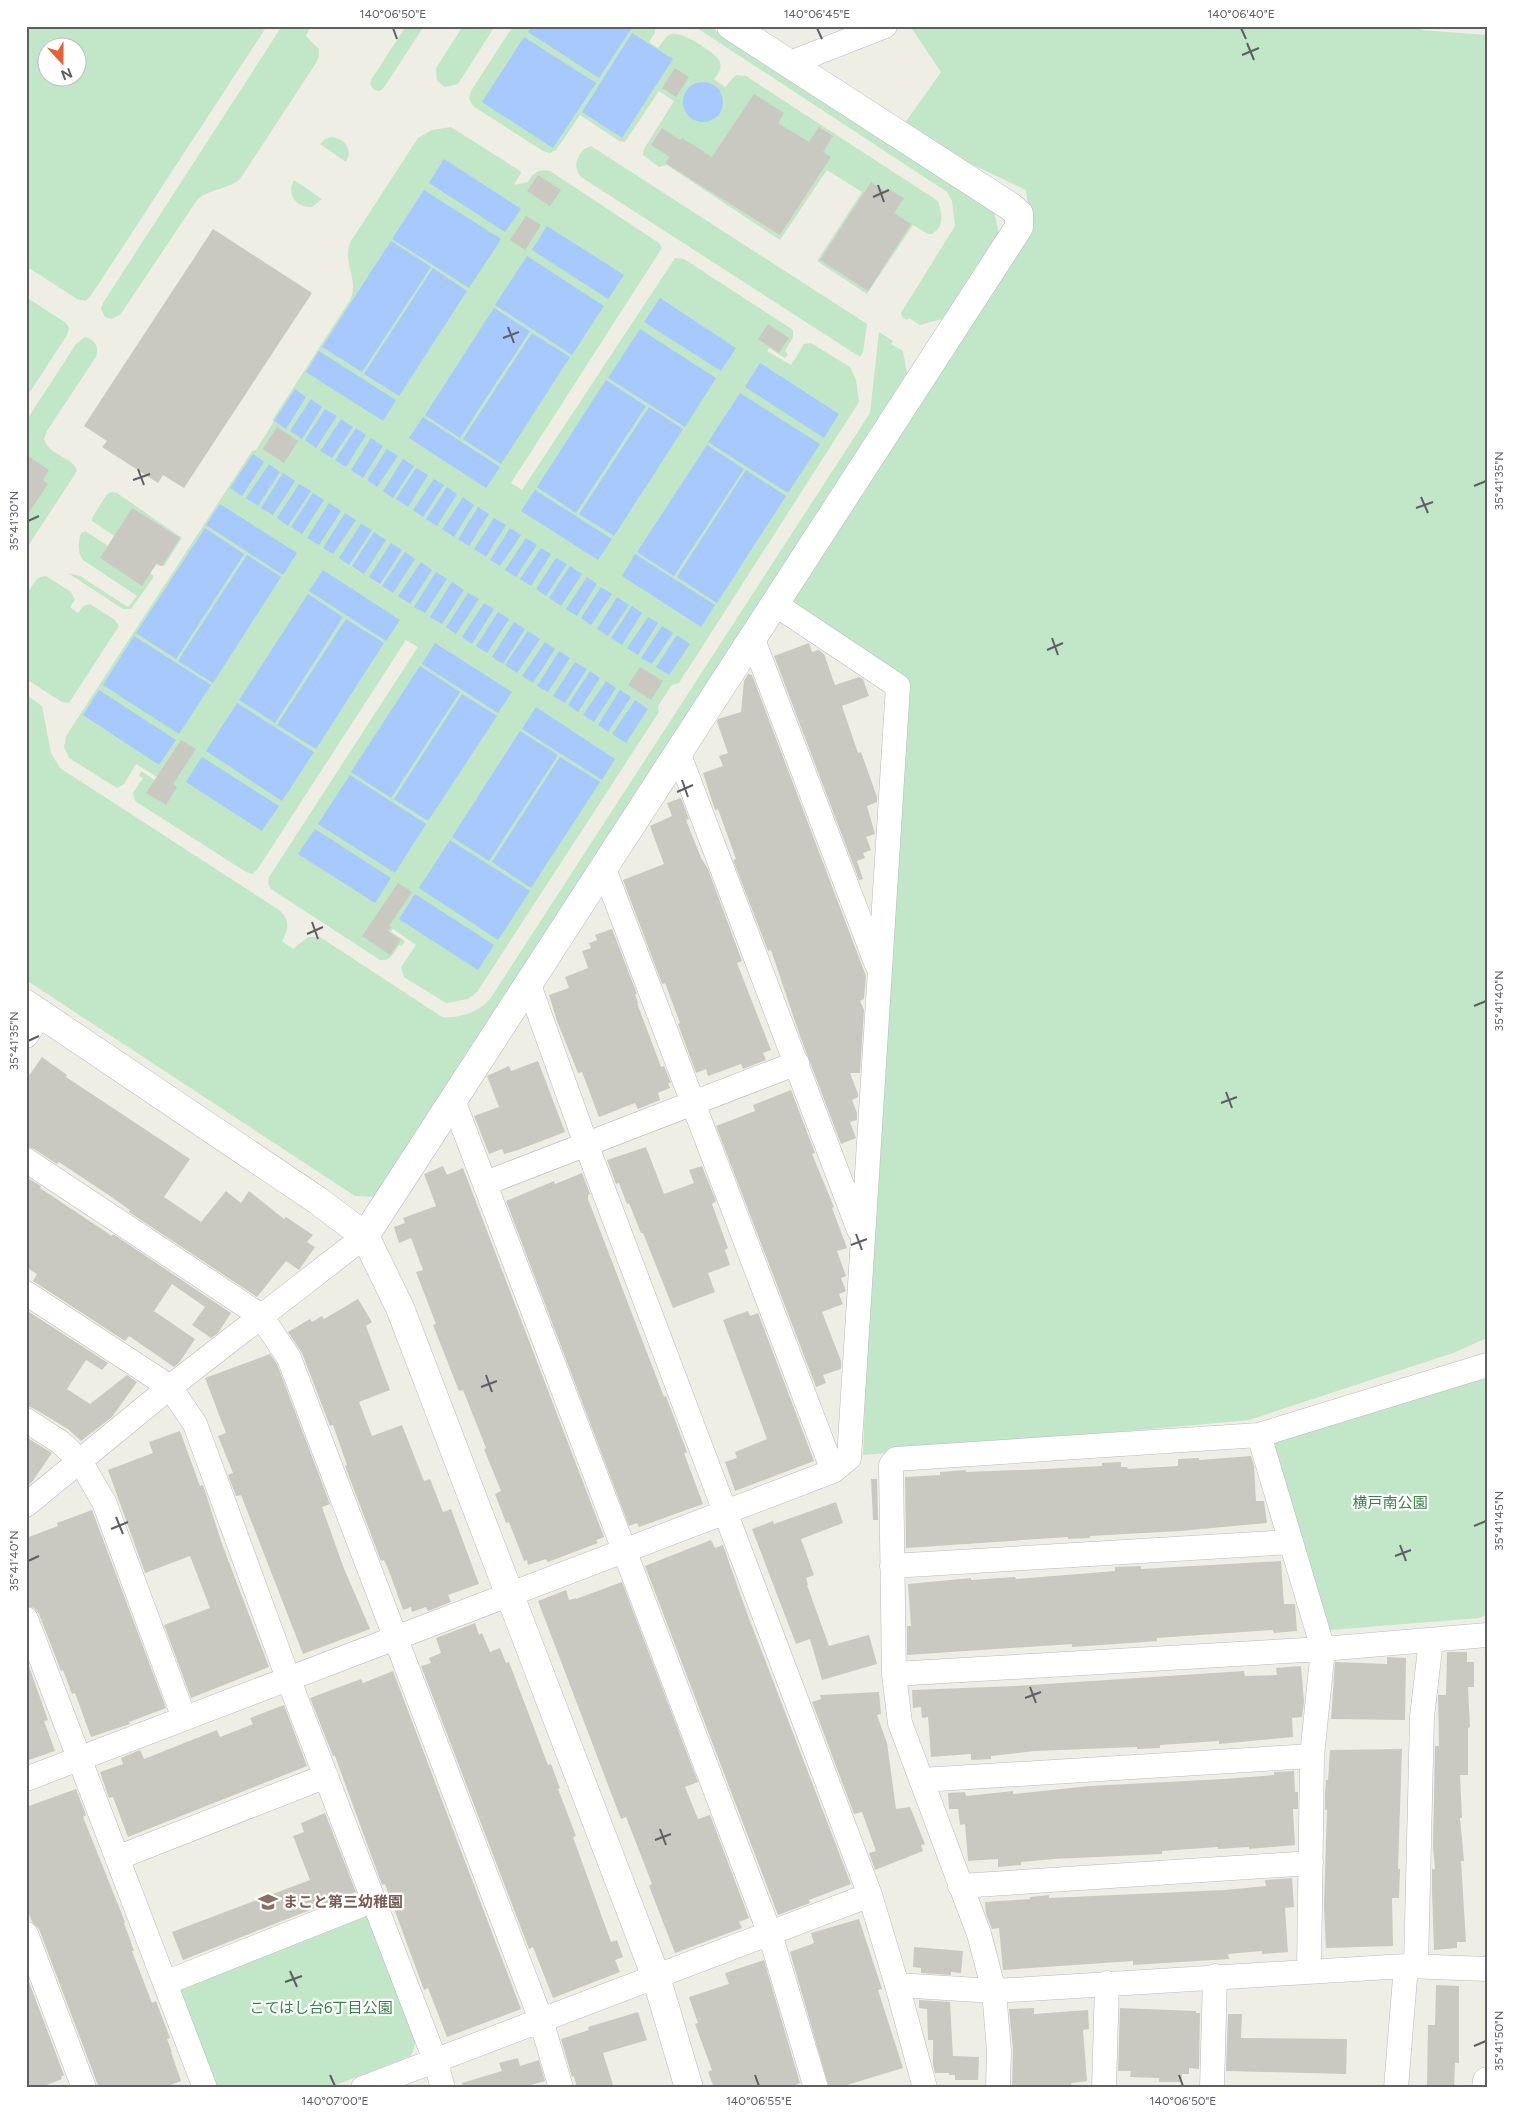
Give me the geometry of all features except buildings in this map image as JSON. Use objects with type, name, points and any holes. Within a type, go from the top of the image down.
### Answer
[{"type":"street","points":[[26,1504],[170,1387],[365,1236],[1019,227],[1019,214],[1011,207],[731,26]]},
{"type":"street","points":[[788,64],[885,26]]},
{"type":"street","points":[[26,1779],[832,1471],[849,1458],[898,686],[775,604]]},
{"type":"street","points":[[752,637],[880,972]]},
{"type":"street","points":[[678,752],[862,1239]]},
{"type":"street","points":[[604,870],[832,1471]]},
{"type":"street","points":[[528,985],[586,1144],[870,1895],[925,2088]]},
{"type":"street","points":[[31,1018],[317,1200],[365,1236],[400,1308],[656,1977],[689,2088]]},
{"type":"street","points":[[486,1183],[797,1063]]},
{"type":"street","points":[[453,1100],[770,1934],[816,2088]]},
{"type":"street","points":[[26,1160],[261,1316],[289,1358],[540,2020],[561,2088]]},
{"type":"street","points":[[26,1293],[170,1387],[195,1424],[288,1678],[435,2060],[443,2088]]},
{"type":"street","points":[[998,2088],[999,2051],[994,1991],[979,1934],[900,1722],[894,1674],[891,1464],[896,1459],[1259,1435],[1487,1365]]},
{"type":"street","points":[[26,1420],[60,1442],[80,1461],[104,1502],[184,1718]]},
{"type":"street","points":[[1259,1435],[1323,1649],[1312,1756],[1309,1971]]},
{"type":"street","points":[[892,1566],[1291,1542]]},
{"type":"street","points":[[26,1619],[205,2088]]},
{"type":"street","points":[[894,1674],[1323,1649],[1487,1635]]},
{"type":"street","points":[[1396,2088],[1411,1965],[1422,1717],[1431,1640]]},
{"type":"street","points":[[921,1780],[1312,1756]]},
{"type":"street","points":[[116,1858],[326,1776]]},
{"type":"street","points":[[960,1886],[1311,1863]]},
{"type":"street","points":[[363,2088],[870,1895]]},
{"type":"street","points":[[165,1983],[374,1900]]},
{"type":"street","points":[[26,1934],[84,2088]]},
{"type":"street","points":[[897,1985],[994,1991],[1411,1965],[1487,1969]]},
{"type":"street","points":[[1212,2088],[1215,1976]]},
{"type":"street","points":[[1104,2088],[1107,1983]]},
{"type":"street","points":[[1486,2088],[1487,2081]]},
{"type":"green space","points":[[26,26],[267,26],[90,297],[85,301],[77,299],[26,266]]},
{"type":"green space","points":[[282,26],[311,26],[306,36],[319,49],[316,63],[240,179],[197,200],[120,315],[112,319],[105,317],[101,309],[103,303]]},
{"type":"green space","points":[[406,26],[424,26],[383,89],[379,91],[374,90],[370,84],[371,80]]},
{"type":"green space","points":[[463,26],[495,26],[458,84],[445,87],[437,81],[436,68]]},
{"type":"green space","points":[[513,26],[655,26],[655,33],[649,42],[658,48],[669,35],[682,35],[706,48],[717,58],[720,62],[720,67],[714,79],[725,87],[736,75],[746,76],[938,201],[941,223],[932,234],[928,234],[913,225],[867,294],[817,261],[862,192],[827,170],[780,240],[667,165],[659,167],[643,155],[644,149],[674,101],[659,91],[625,142],[619,141],[580,115],[556,150],[550,153],[543,151],[473,106],[469,98],[471,91]]},
{"type":"green space","points":[[694,26],[709,26],[994,212],[999,234],[945,318],[920,325],[909,318],[907,320],[902,317],[901,313],[955,226],[952,201],[947,192]]},
{"type":"green space","points":[[910,26],[1421,26],[1421,30],[1487,35],[1487,1338],[1453,1353],[1249,1420],[863,1455],[873,1178],[907,680],[793,601],[1031,227],[1026,190],[900,130],[941,72]]},
{"type":"green space","points":[[451,127],[520,171],[521,173],[514,185],[528,182],[534,174],[540,171],[550,171],[659,243],[662,248],[511,483],[522,490],[675,258],[684,259],[793,330],[793,337],[785,351],[788,354],[785,358],[769,348],[767,351],[791,365],[804,344],[811,343],[850,367],[856,380],[859,402],[679,683],[672,685],[658,706],[659,712],[477,992],[468,999],[446,1003],[404,977],[401,967],[416,945],[393,929],[391,932],[405,941],[402,946],[399,945],[390,958],[380,960],[271,889],[268,883],[269,877],[418,647],[406,640],[257,870],[252,874],[135,801],[133,793],[143,778],[139,776],[141,771],[155,780],[157,777],[136,764],[124,784],[117,788],[69,758],[64,747],[66,736],[252,451],[256,450],[273,423],[273,419],[350,300],[353,293],[353,285],[348,248],[351,241],[418,138],[432,130]]},
{"type":"green space","points":[[332,137],[341,140],[346,145],[349,153],[346,162],[320,144],[325,139]]},
{"type":"green space","points":[[591,146],[867,324],[863,352],[860,357],[581,177],[576,166],[577,159],[584,149]]},
{"type":"green space","points":[[294,180],[322,199],[312,207],[306,207],[297,203],[291,190]]},
{"type":"green space","points":[[26,297],[66,323],[69,328],[67,335],[26,398]]},
{"type":"green space","points":[[879,332],[893,341],[891,344],[903,351],[907,373],[376,1197],[355,1196],[26,980],[26,695],[42,706],[51,753],[60,768],[283,913],[287,921],[287,929],[282,941],[293,949],[308,937],[320,937],[442,1017],[462,1016],[481,1008],[490,999],[870,413]]},
{"type":"green space","points":[[85,337],[91,340],[97,347],[96,357],[47,431],[44,439],[51,449],[71,462],[77,471],[26,549],[26,421],[76,344]]},
{"type":"green space","points":[[111,492],[117,493],[182,538],[164,566],[159,566],[92,521],[107,494]]},
{"type":"green space","points":[[85,531],[153,575],[153,578],[131,609],[123,609],[68,573],[80,576],[128,607],[137,596],[83,560],[79,544],[81,533]]},
{"type":"green space","points":[[46,576],[71,592],[75,600],[70,607],[78,613],[83,606],[90,604],[115,620],[119,626],[69,703],[62,702],[26,679],[26,595],[36,580]]},
{"type":"green space","name":"横戸南公園","points":[[1487,1374],[1487,1614],[1480,1618],[1330,1630],[1269,1439]]},
{"type":"green space","name":"こてはし台6丁目公園","points":[[371,1914],[417,2039],[411,2056],[328,2088],[217,2088],[178,1990],[181,1979]]},
{"type":"water","points":[[531,26],[633,26],[599,78],[528,32]]},
{"type":"water","points":[[632,33],[673,59],[622,138],[582,112]]},
{"type":"water","points":[[524,37],[596,83],[553,148],[482,102]]},
{"type":"water","points":[[707,82],[714,85],[720,91],[723,102],[722,110],[714,119],[707,122],[699,122],[692,119],[684,110],[683,98],[686,91],[695,83]]},
{"type":"water","points":[[444,159],[521,209],[505,232],[429,183]]},
{"type":"water","points":[[424,190],[501,239],[469,288],[392,239]]},
{"type":"water","points":[[547,226],[624,275],[608,299],[532,250]]},
{"type":"water","points":[[391,241],[431,267],[362,372],[322,347]]},
{"type":"water","points":[[527,256],[604,306],[572,355],[495,305]]},
{"type":"water","points":[[433,268],[467,291],[399,396],[364,374]]},
{"type":"water","points":[[660,298],[736,348],[721,371],[644,322]]},
{"type":"water","points":[[494,308],[530,331],[460,438],[425,415]]},
{"type":"water","points":[[640,329],[716,378],[685,427],[608,378]]},
{"type":"water","points":[[532,333],[570,357],[501,464],[463,439]]},
{"type":"water","points":[[319,351],[396,400],[383,421],[306,372]]},
{"type":"water","points":[[760,363],[839,414],[824,438],[745,387]]},
{"type":"water","points":[[606,380],[646,406],[576,513],[537,487]]},
{"type":"water","points":[[295,389],[306,397],[286,429],[274,421]]},
{"type":"water","points":[[740,393],[820,444],[788,493],[708,442]]},
{"type":"water","points":[[311,399],[322,407],[302,439],[290,431]]},
{"type":"water","points":[[649,407],[683,429],[614,536],[579,514]]},
{"type":"water","points":[[325,409],[337,416],[316,448],[305,440]]},
{"type":"water","points":[[423,417],[500,467],[486,488],[409,438]]},
{"type":"water","points":[[341,419],[353,427],[332,458],[320,451]]},
{"type":"water","points":[[356,428],[366,435],[346,467],[335,460]]},
{"type":"water","points":[[371,438],[383,446],[363,478],[351,470]]},
{"type":"water","points":[[707,445],[744,469],[674,576],[637,552]]},
{"type":"water","points":[[387,449],[398,456],[377,487],[367,480]]},
{"type":"water","points":[[253,454],[264,462],[242,496],[230,488]]},
{"type":"water","points":[[403,459],[414,466],[393,498],[383,491]]},
{"type":"water","points":[[269,464],[280,472],[258,506],[246,498]]},
{"type":"water","points":[[416,468],[428,475],[408,507],[396,499]]},
{"type":"water","points":[[746,470],[786,496],[717,603],[677,577]]},
{"type":"water","points":[[283,473],[295,481],[273,515],[261,508]]},
{"type":"water","points":[[434,479],[444,485],[423,517],[413,510]]},
{"type":"water","points":[[299,484],[311,491],[288,526],[277,518]]},
{"type":"water","points":[[447,487],[457,494],[437,526],[426,519]]},
{"type":"water","points":[[535,490],[612,539],[598,560],[521,511]]},
{"type":"water","points":[[313,493],[324,500],[302,534],[291,527]]},
{"type":"water","points":[[463,497],[474,505],[454,537],[442,529]]},
{"type":"water","points":[[329,503],[341,511],[319,545],[307,538]]},
{"type":"water","points":[[220,504],[297,553],[283,575],[206,525]]},
{"type":"water","points":[[478,507],[489,514],[469,546],[458,539]]},
{"type":"water","points":[[345,513],[356,520],[333,554],[323,548]]},
{"type":"water","points":[[494,518],[506,525],[486,557],[474,549]]},
{"type":"water","points":[[361,524],[372,530],[349,565],[339,558]]},
{"type":"water","points":[[205,528],[244,554],[176,659],[136,633]]},
{"type":"water","points":[[510,528],[521,535],[500,566],[490,560]]},
{"type":"water","points":[[374,532],[386,540],[364,574],[352,566]]},
{"type":"water","points":[[526,538],[537,545],[516,577],[505,570]]},
{"type":"water","points":[[391,543],[402,550],[380,584],[369,577]]},
{"type":"water","points":[[541,548],[551,554],[531,586],[520,579]]},
{"type":"water","points":[[405,552],[415,559],[393,593],[382,586]]},
{"type":"water","points":[[635,554],[715,605],[701,627],[622,576]]},
{"type":"water","points":[[247,555],[281,577],[213,683],[178,661]]},
{"type":"water","points":[[556,558],[567,564],[546,596],[536,589]]},
{"type":"water","points":[[421,562],[432,570],[410,604],[398,596]]},
{"type":"water","points":[[570,566],[582,574],[561,606],[549,598]]},
{"type":"water","points":[[323,570],[400,620],[386,641],[309,591]]},
{"type":"water","points":[[436,572],[447,579],[425,613],[414,607]]},
{"type":"water","points":[[587,577],[597,584],[577,616],[566,609]]},
{"type":"water","points":[[452,582],[464,590],[442,624],[430,617]]},
{"type":"water","points":[[601,587],[612,594],[591,625],[581,618]]},
{"type":"water","points":[[468,593],[479,599],[456,634],[446,627]]},
{"type":"water","points":[[308,594],[343,617],[275,723],[239,700]]},
{"type":"water","points":[[617,597],[629,605],[608,636],[597,629]]},
{"type":"water","points":[[484,603],[494,609],[472,644],[462,637]]},
{"type":"water","points":[[632,606],[642,613],[622,645],[611,638]]},
{"type":"water","points":[[498,612],[509,619],[487,653],[476,646]]},
{"type":"water","points":[[648,617],[658,623],[638,655],[627,648]]},
{"type":"water","points":[[346,619],[384,643],[316,749],[277,725]]},
{"type":"water","points":[[514,622],[525,629],[503,664],[492,657]]},
{"type":"water","points":[[662,626],[673,633],[652,664],[641,658]]},
{"type":"water","points":[[528,631],[540,639],[517,673],[505,665]]},
{"type":"water","points":[[677,635],[690,644],[669,675],[656,667]]},
{"type":"water","points":[[134,636],[211,685],[179,734],[103,685]]},
{"type":"water","points":[[545,642],[555,649],[533,683],[522,676]]},
{"type":"water","points":[[435,643],[512,692],[498,713],[422,664]]},
{"type":"water","points":[[559,651],[570,658],[548,692],[537,686]]},
{"type":"water","points":[[575,662],[587,669],[565,703],[553,696]]},
{"type":"water","points":[[420,666],[460,692],[391,798],[351,772]]},
{"type":"water","points":[[590,671],[600,678],[578,712],[568,705]]},
{"type":"water","points":[[606,681],[616,688],[594,722],[583,715]]},
{"type":"water","points":[[99,690],[176,740],[159,765],[83,715]]},
{"type":"water","points":[[620,690],[631,697],[608,732],[598,725]]},
{"type":"water","points":[[462,694],[497,716],[428,821],[394,799]]},
{"type":"water","points":[[635,700],[648,709],[626,743],[612,734]]},
{"type":"water","points":[[237,703],[314,752],[282,801],[206,751]]},
{"type":"water","points":[[536,707],[615,759],[602,780],[522,729]]},
{"type":"water","points":[[520,731],[558,755],[489,861],[452,837]]},
{"type":"water","points":[[202,757],[279,806],[262,831],[186,782]]},
{"type":"water","points":[[560,757],[600,782],[531,888],[492,862]]},
{"type":"water","points":[[350,775],[426,824],[395,873],[318,824]]},
{"type":"water","points":[[315,829],[391,878],[375,903],[298,854]]},
{"type":"water","points":[[450,840],[530,891],[498,940],[419,888]]},
{"type":"water","points":[[415,894],[494,945],[478,970],[399,919]]},
{"type":"place","name":"まこと第三幼稚園","points":[[268,1902]]}]
